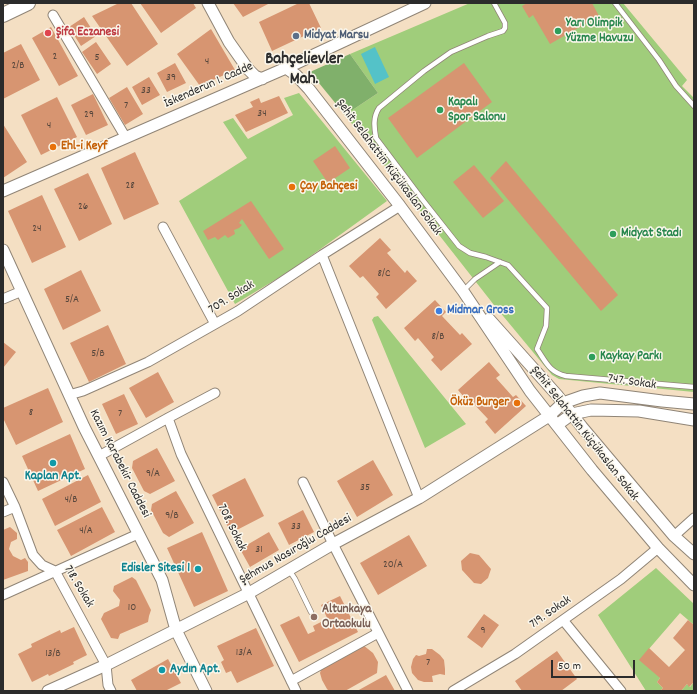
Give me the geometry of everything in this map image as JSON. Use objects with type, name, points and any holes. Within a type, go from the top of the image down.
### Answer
[{"type":"main road","points":[[3,15],[28,3]]},
{"type":"street","points":[[208,3],[229,42],[248,69],[255,76],[262,79]]},
{"type":"street","name":"İskenderun 1. Cadde","points":[[3,191],[262,79],[425,3]]},
{"type":"street","points":[[53,15],[126,138]]},
{"type":"street","name":"Şehit Selahattin Küçükaslan Sokak","points":[[286,68],[296,75],[309,89],[400,206],[463,291],[530,391],[549,416],[592,470],[658,548],[694,584]]},
{"type":"street","name":"709. Sokak","points":[[69,395],[83,391],[148,362],[238,311],[322,255],[400,206]]},
{"type":"street","points":[[163,227],[215,324]]},
{"type":"street","name":"Kazım Karabekir Caddesi","points":[[3,250],[84,427],[162,580],[176,630],[206,691]]},
{"type":"street","points":[[322,255],[419,498]]},
{"type":"street","points":[[3,299],[22,291]]},
{"type":"street","name":"Şehit Selahattin Küçükaslan Sokak","points":[[463,291],[557,395],[674,536],[694,554]]},
{"type":"street","points":[[99,456],[215,393]]},
{"type":"street","name":"747. Sokak","points":[[549,416],[563,403],[583,396],[600,393],[694,404]]},
{"type":"street","points":[[557,425],[572,414],[591,410],[639,411],[694,420]]},
{"type":"street","name":"Şehmus Nasıroğlu Caddesi","points":[[48,691],[106,665],[249,593],[333,544],[419,498],[549,416]]},
{"type":"street","name":"708. Sokak","points":[[168,418],[181,454],[296,691]]},
{"type":"street","name":"718. Sokak","points":[[3,482],[15,507],[33,555],[42,565],[55,571],[106,665],[108,686],[111,691]]},
{"type":"street","points":[[303,482],[408,691]]},
{"type":"street","points":[[3,512],[15,507]]},
{"type":"street","points":[[674,536],[694,518]]},
{"type":"street","points":[[3,595],[138,534]]},
{"type":"street","name":"719. Sokak","points":[[453,691],[468,688],[621,579],[658,548]]},
{"type":"street","points":[[563,620],[621,691]]},
{"type":"street","points":[[291,681],[378,633]]},
{"type":"lane","points":[[494,3],[505,23],[505,28],[503,31],[451,52],[424,71],[378,108],[375,114],[376,138],[459,246],[470,253],[508,265],[547,308],[546,326],[537,349],[550,369],[559,375],[566,376],[694,386]]},
{"type":"lane","points":[[615,3],[659,60],[676,86],[694,106]]},
{"type":"lane","points":[[463,291],[475,279],[500,262]]},
{"type":"lane","points":[[289,570],[295,578],[311,612]]},
{"type":"green space","points":[[470,3],[623,3],[687,80],[682,86],[694,98],[694,392],[559,379],[552,375],[494,305],[345,115],[378,93],[350,54]]},
{"type":"green space","points":[[350,54],[378,93],[345,115],[310,72]]},
{"type":"green space","points":[[299,93],[387,201],[290,271],[235,304],[179,201],[247,158],[223,122],[233,118],[248,139],[293,115],[284,98]]},
{"type":"green space","points":[[378,316],[466,424],[425,448],[372,320],[374,317]]},
{"type":"green space","points":[[656,568],[694,604],[694,625],[680,613],[648,650],[660,678],[657,682],[663,688],[660,691],[646,691],[598,615]]},
{"type":"green space","points":[[694,682],[694,691],[681,691],[687,684],[690,687]]},
{"type":"water","points":[[375,47],[389,77],[375,84],[361,54]]},
{"type":"building","points":[[119,3],[131,3],[158,44],[127,66],[92,16]]},
{"type":"building","points":[[140,3],[193,3],[196,8],[161,33]]},
{"type":"building","points":[[233,3],[270,3],[243,17]]},
{"type":"building","points":[[299,3],[309,3],[321,28],[272,51],[259,22]]},
{"type":"building","name":"Yarı Olimpik Yüzme Havuzu","points":[[527,3],[592,3],[599,16],[550,44],[533,15],[529,18],[522,6]]},
{"type":"building","points":[[84,17],[96,36],[81,46],[69,27]]},
{"type":"building","points":[[51,27],[78,76],[59,86],[32,38]]},
{"type":"building","points":[[211,29],[235,70],[200,86],[177,54]]},
{"type":"building","points":[[96,42],[111,64],[97,74],[82,52]]},
{"type":"building","points":[[21,44],[40,80],[3,99],[3,53]]},
{"type":"building","points":[[175,63],[186,83],[167,92],[157,73]]},
{"type":"building","name":"Kapalı Spor Salonu","points":[[464,63],[492,102],[417,158],[388,118]]},
{"type":"building","points":[[149,77],[160,95],[142,105],[132,87]]},
{"type":"building","points":[[127,87],[143,114],[125,125],[109,98]]},
{"type":"building","points":[[93,94],[108,125],[86,135],[71,105]]},
{"type":"building","points":[[279,96],[288,113],[246,132],[235,115],[253,107],[250,102],[259,98],[261,103]]},
{"type":"building","points":[[57,97],[77,137],[41,155],[21,115]]},
{"type":"building","points":[[3,124],[27,162],[3,178]]},
{"type":"building","points":[[335,146],[350,168],[328,183],[313,161]]},
{"type":"building","points":[[135,152],[159,204],[124,220],[101,168]]},
{"type":"building","points":[[506,161],[618,295],[601,311],[490,178]]},
{"type":"building","points":[[474,165],[504,201],[483,218],[453,182]]},
{"type":"building","points":[[88,173],[112,224],[79,241],[54,189]]},
{"type":"building","points":[[42,195],[66,247],[32,263],[8,211]]},
{"type":"building","points":[[251,201],[284,249],[269,259],[242,219],[239,223],[242,225],[234,230],[235,234],[228,238],[225,235],[218,240],[215,237],[208,240],[203,231]]},
{"type":"building","points":[[380,238],[391,250],[387,253],[405,273],[407,270],[417,281],[386,309],[376,297],[379,294],[363,276],[360,278],[349,266]]},
{"type":"building","points":[[81,270],[101,311],[63,330],[44,289]]},
{"type":"building","points":[[435,300],[446,312],[442,316],[460,335],[462,333],[472,344],[441,371],[431,360],[434,357],[418,338],[415,341],[404,328]]},
{"type":"building","points":[[108,325],[126,364],[89,382],[70,343]]},
{"type":"building","points":[[3,342],[16,352],[3,368]]},
{"type":"building","points":[[489,362],[500,375],[496,378],[513,397],[516,395],[526,406],[495,434],[485,422],[488,419],[471,401],[469,403],[458,390]]},
{"type":"building","points":[[158,372],[174,402],[146,418],[129,388]]},
{"type":"building","points":[[48,388],[63,422],[16,445],[3,418],[3,408]]},
{"type":"building","points":[[124,394],[138,424],[116,434],[102,404]]},
{"type":"building","name":"Kaplan Apt.","points":[[70,434],[85,469],[38,491],[22,456]]},
{"type":"building","points":[[157,448],[175,481],[150,494],[144,491],[132,468],[133,461]]},
{"type":"building","points":[[373,460],[393,495],[357,517],[337,481]]},
{"type":"building","points":[[88,475],[101,502],[55,526],[42,499]]},
{"type":"building","points":[[245,478],[264,516],[231,533],[212,495]]},
{"type":"building","points":[[176,491],[194,523],[169,537],[163,533],[151,510],[152,504]]},
{"type":"building","points":[[102,507],[115,532],[71,556],[57,530]]},
{"type":"building","points":[[303,510],[314,532],[289,545],[278,523]]},
{"type":"building","points":[[10,527],[17,533],[17,539],[11,542],[9,549],[13,556],[21,560],[25,558],[28,562],[28,571],[3,580],[3,530]]},
{"type":"building","name":"Edisler Sitesi 1","points":[[202,532],[228,591],[194,607],[167,548]]},
{"type":"building","points":[[269,532],[279,550],[250,567],[240,549]]},
{"type":"building","points":[[409,535],[427,566],[378,595],[360,563]]},
{"type":"building","points":[[470,553],[479,555],[491,569],[488,578],[481,584],[474,583],[462,570],[461,561]]},
{"type":"building","points":[[132,577],[136,580],[151,610],[148,622],[120,634],[118,639],[111,638],[101,619],[104,613],[119,606],[120,600],[113,591],[114,586]]},
{"type":"building","points":[[340,596],[358,632],[299,662],[280,625],[299,616],[308,634],[315,631],[313,626],[321,622],[324,627],[330,624],[321,605]]},
{"type":"building","points":[[484,614],[499,625],[482,648],[467,637]]},
{"type":"building","points":[[688,620],[694,625],[694,682],[689,687],[687,684],[681,691],[660,691],[663,688],[657,682],[660,678],[639,660],[649,648],[669,667],[685,650],[673,638]]},
{"type":"building","points":[[74,627],[87,655],[73,662],[74,664],[32,682],[18,654],[32,647],[31,644],[60,630],[61,633]]},
{"type":"building","points":[[256,628],[274,666],[237,683],[231,671],[226,673],[221,662],[224,660],[217,646]]},
{"type":"building","points":[[363,645],[373,653],[378,662],[377,673],[345,691],[329,691],[322,680],[320,673],[321,670],[324,666]]},
{"type":"building","points":[[427,649],[432,649],[444,660],[445,675],[440,674],[432,676],[433,682],[418,680],[412,673],[411,667],[413,659],[416,655],[419,656],[426,654]]},
{"type":"building","points":[[557,651],[577,679],[561,691],[522,691],[515,681]]},
{"type":"building","name":"Aydın Apt.","points":[[168,659],[181,683],[165,691],[137,691],[131,680]]},
{"type":"building","points":[[386,675],[395,691],[357,691]]},
{"type":"place","name":"Yarı Olimpik Yüzme Havuzu","points":[[558,31]]},
{"type":"place","name":"Şifa Eczanesi","points":[[48,33]]},
{"type":"place","name":"Midyat Marsu","points":[[296,36]]},
{"type":"place","name":"Kapalı Spor Salonu","points":[[440,110]]},
{"type":"place","name":"Ehl-i Keyf","points":[[53,147]]},
{"type":"place","name":"Çay Bahçesi","points":[[292,187]]},
{"type":"place","name":"Midyat Stadı","points":[[613,234]]},
{"type":"place","name":"Midmar Gross","points":[[439,311]]},
{"type":"place","name":"Kaykay Parkı","points":[[592,357]]},
{"type":"place","name":"Öküz Burger","points":[[517,403]]},
{"type":"place","name":"Kaplan Apt.","points":[[53,463]]},
{"type":"place","name":"Edisler Sitesi 1","points":[[198,569]]},
{"type":"place","name":"Altunkaya Ortaokulu","points":[[314,617]]},
{"type":"place","name":"Aydın Apt.","points":[[162,670]]},
{"type":"district","name":"Bahçelievler Mah.","points":[[304,71]]}]
